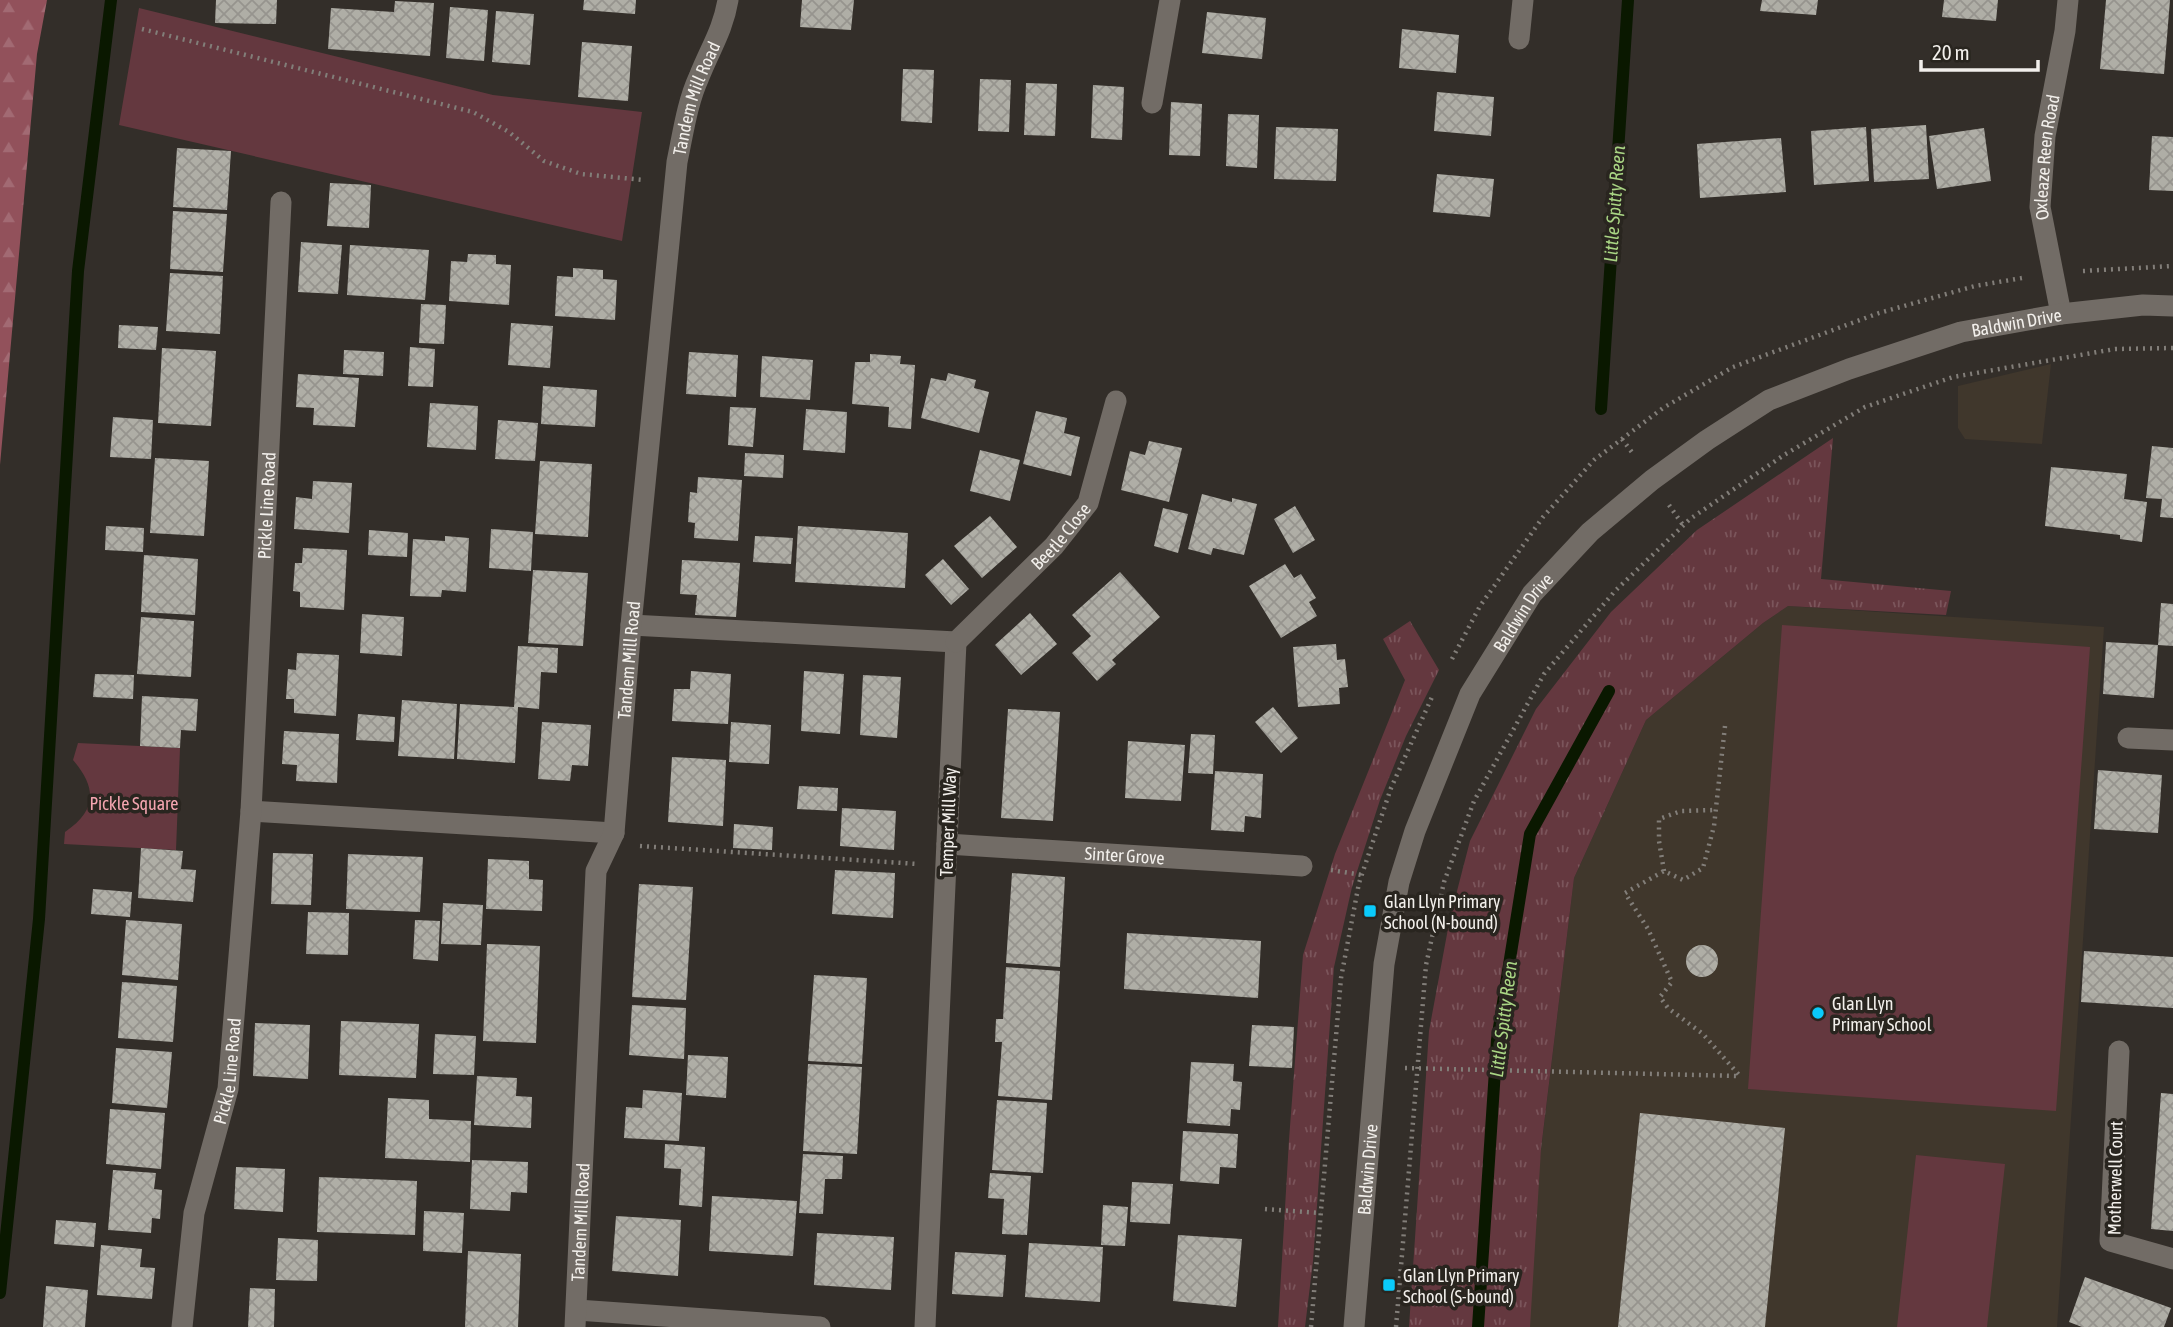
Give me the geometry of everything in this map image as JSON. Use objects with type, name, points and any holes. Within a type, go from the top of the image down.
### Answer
[{"type":"street","name":"Tandem Mill Road","points":[[576,1318],[596,871],[611,839],[677,162],[686,116],[699,77],[724,23],[728,0]]},
{"type":"street","points":[[1152,103],[1170,0]]},
{"type":"street","points":[[1519,38],[1522,0]]},
{"type":"street","name":"Oxleaze Reen Road","points":[[2061,314],[2040,207],[2045,136],[2065,31],[2068,0]]},
{"type":"street","name":"Pickle Line Road","points":[[182,1327],[194,1213],[228,1089],[251,811],[281,202]]},
{"type":"street","name":"Baldwin Drive","points":[[1354,1327],[1384,964],[1399,882],[1415,831],[1470,694],[1532,594],[1590,532],[1652,480],[1769,400],[1849,369],[1961,332],[2061,314],[2143,305],[2173,306]]},
{"type":"street","name":"Beetle Close","points":[[956,642],[1054,546],[1088,503],[1116,401]]},
{"type":"street","points":[[631,625],[956,642]]},
{"type":"street","name":"Temper Mill Way","points":[[925,1327],[956,642]]},
{"type":"street","points":[[2128,737],[2173,740]]},
{"type":"street","points":[[251,811],[611,839]]},
{"type":"street","name":"Sinter Grove","points":[[947,844],[1302,866]]},
{"type":"street","name":"Motherwell Court","points":[[2119,1051],[2110,1241],[2173,1259]]},
{"type":"street","points":[[576,1318],[820,1327]]},
{"type":"path","points":[[142,29],[473,112],[509,132],[544,161],[582,174],[675,183]]},
{"type":"path","points":[[1447,669],[1480,606],[1543,517],[1594,460],[1663,408],[1733,368],[1879,313],[1975,286],[2053,274],[2173,266]]},
{"type":"path","points":[[1396,1327],[1415,1068],[1426,965],[1444,882],[1474,802],[1544,674],[1615,591],[1690,519],[1784,455],[1865,407],[1954,377],[2115,349],[2173,348]]},
{"type":"path","points":[[1311,1327],[1341,978],[1359,883],[1391,788],[1434,693]]},
{"type":"path","points":[[1664,871],[1683,880],[1703,868],[1714,826],[1724,726]]},
{"type":"path","points":[[1664,871],[1659,841],[1659,819],[1681,811],[1716,810]]},
{"type":"path","points":[[611,839],[947,866]]},
{"type":"path","points":[[1437,1070],[1740,1076],[1703,1034],[1668,1008],[1660,997],[1672,982],[1648,929],[1625,894],[1664,871]]},
{"type":"path","points":[[1265,1209],[1321,1213]]},
{"type":"shaded area","points":[[2051,364],[2042,444],[1965,439],[1958,428],[1958,386]]},
{"type":"shaded area","name":"Glan Llyn Primary School","points":[[1788,606],[2104,627],[2057,1327],[1529,1327],[1537,1183],[1574,878],[1646,720],[1763,623]]},
{"type":"green space","points":[[0,0],[47,0],[37,54],[0,465]]},
{"type":"green space","points":[[139,8],[493,95],[642,112],[622,241],[119,125]]},
{"type":"green space","points":[[1833,438],[1821,579],[1951,591],[1946,615],[1788,606],[1763,623],[1646,720],[1574,878],[1541,1149],[1530,1327],[1409,1327],[1429,1031],[1450,918],[1470,841],[1536,709],[1611,612],[1697,530]]},
{"type":"green space","points":[[1410,621],[1439,670],[1406,736],[1380,800],[1352,887],[1334,967],[1313,1261],[1305,1327],[1278,1327],[1303,955],[1335,854],[1405,680],[1383,639]]},
{"type":"green space","points":[[1782,625],[2090,647],[2056,1111],[1748,1089]]},
{"type":"green space","name":"Pickle Square","points":[[78,743],[180,748],[176,850],[64,844],[65,832],[83,815],[90,798],[86,780],[73,760]]},
{"type":"green space","points":[[1916,1155],[2005,1164],[1987,1327],[1897,1327]]},
{"type":"building","points":[[216,0],[277,0],[276,24],[215,23]]},
{"type":"building","points":[[584,0],[636,0],[635,14],[583,10]]},
{"type":"building","points":[[802,0],[854,0],[851,30],[800,27]]},
{"type":"building","points":[[1762,0],[1818,0],[1816,15],[1760,11]]},
{"type":"building","points":[[1944,0],[1998,0],[1996,21],[1942,17]]},
{"type":"building","points":[[2106,0],[2170,0],[2164,74],[2100,69]]},
{"type":"building","points":[[395,1],[434,3],[430,56],[328,49],[331,8],[394,12]]},
{"type":"building","points":[[450,7],[488,10],[484,61],[446,58]]},
{"type":"building","points":[[496,11],[534,14],[530,65],[492,62]]},
{"type":"building","points":[[1207,12],[1266,18],[1262,59],[1202,53]]},
{"type":"building","points":[[1402,29],[1459,35],[1456,73],[1399,68]]},
{"type":"building","points":[[582,42],[632,46],[628,101],[578,97]]},
{"type":"building","points":[[903,69],[934,70],[932,123],[901,121]]},
{"type":"building","points":[[980,79],[1011,80],[1009,132],[978,131]]},
{"type":"building","points":[[1026,83],[1057,84],[1055,136],[1024,135]]},
{"type":"building","points":[[1093,85],[1124,87],[1122,140],[1091,138]]},
{"type":"building","points":[[1437,92],[1494,97],[1491,136],[1434,131]]},
{"type":"building","points":[[1171,102],[1202,104],[1200,156],[1169,155]]},
{"type":"building","points":[[1228,114],[1259,115],[1257,168],[1226,166]]},
{"type":"building","points":[[1926,125],[1929,179],[1874,182],[1871,129]]},
{"type":"building","points":[[1276,127],[1338,129],[1336,181],[1274,179]]},
{"type":"building","points":[[1866,127],[1869,181],[1814,185],[1811,131]]},
{"type":"building","points":[[1984,128],[1991,181],[1937,189],[1929,136]]},
{"type":"building","points":[[2152,136],[2173,137],[2173,191],[2149,190]]},
{"type":"building","points":[[1781,138],[1786,192],[1700,198],[1697,144]]},
{"type":"building","points":[[177,148],[231,151],[227,210],[173,207]]},
{"type":"building","points":[[1437,174],[1494,179],[1490,217],[1433,212]]},
{"type":"building","points":[[330,183],[371,185],[369,228],[327,226]]},
{"type":"building","points":[[173,211],[227,214],[223,272],[170,269]]},
{"type":"building","points":[[301,242],[342,245],[338,294],[298,292]]},
{"type":"building","points":[[350,245],[429,250],[425,300],[347,295]]},
{"type":"building","points":[[468,254],[496,255],[496,264],[511,265],[509,305],[449,301],[451,261],[467,262]]},
{"type":"building","points":[[573,268],[603,270],[603,279],[617,280],[615,320],[555,316],[557,276],[573,277]]},
{"type":"building","points":[[170,273],[223,276],[220,334],[166,331]]},
{"type":"building","points":[[421,304],[446,305],[444,344],[419,343]]},
{"type":"building","points":[[511,323],[553,326],[550,368],[508,365]]},
{"type":"building","points":[[119,325],[158,327],[156,350],[118,348]]},
{"type":"building","points":[[410,347],[435,349],[433,387],[408,386]]},
{"type":"building","points":[[162,348],[216,351],[211,426],[158,423]]},
{"type":"building","points":[[344,350],[384,352],[383,376],[343,374]]},
{"type":"building","points":[[689,352],[738,355],[736,397],[686,394]]},
{"type":"building","points":[[870,354],[901,356],[900,364],[915,365],[911,429],[888,427],[889,407],[852,404],[855,362],[870,362]]},
{"type":"building","points":[[762,356],[813,360],[810,400],[760,397]]},
{"type":"building","points":[[948,373],[976,380],[974,388],[989,392],[979,433],[921,418],[931,378],[946,381]]},
{"type":"building","points":[[298,374],[359,378],[355,427],[313,425],[314,408],[296,407]]},
{"type":"building","points":[[543,386],[597,390],[595,427],[541,424]]},
{"type":"building","points":[[430,403],[478,406],[476,450],[427,447]]},
{"type":"building","points":[[730,407],[756,408],[753,447],[728,445]]},
{"type":"building","points":[[806,409],[847,412],[845,453],[803,450]]},
{"type":"building","points":[[1036,411],[1067,418],[1064,433],[1080,437],[1071,476],[1023,464]]},
{"type":"building","points":[[113,417],[153,420],[151,459],[110,457]]},
{"type":"building","points":[[498,420],[538,423],[535,461],[495,459]]},
{"type":"building","points":[[1149,441],[1182,448],[1169,502],[1121,490],[1130,451],[1145,455]]},
{"type":"building","points":[[2152,446],[2173,448],[2173,518],[2160,517],[2162,499],[2146,498]]},
{"type":"building","points":[[980,450],[1020,460],[1010,501],[970,491]]},
{"type":"building","points":[[745,453],[784,455],[783,478],[744,476]]},
{"type":"building","points":[[155,458],[209,461],[204,536],[150,533]]},
{"type":"building","points":[[540,461],[592,464],[588,537],[535,534]]},
{"type":"building","points":[[2051,467],[2127,474],[2124,499],[2147,502],[2142,542],[2120,539],[2120,535],[2045,526]]},
{"type":"building","points":[[698,477],[742,480],[738,541],[694,538],[695,523],[688,522],[690,492],[697,493]]},
{"type":"building","points":[[313,481],[352,483],[349,533],[294,529],[296,497],[312,499]]},
{"type":"building","points":[[1202,494],[1232,502],[1232,498],[1257,504],[1244,555],[1213,548],[1211,555],[1188,549]]},
{"type":"building","points":[[1295,506],[1315,540],[1293,553],[1274,519]]},
{"type":"building","points":[[1163,508],[1188,514],[1178,553],[1154,546]]},
{"type":"building","points":[[990,516],[1017,547],[982,578],[954,546]]},
{"type":"building","points":[[106,526],[144,528],[143,552],[105,550]]},
{"type":"building","points":[[798,526],[908,533],[905,588],[795,582]]},
{"type":"building","points":[[491,529],[533,532],[531,571],[489,568]]},
{"type":"building","points":[[369,530],[408,533],[407,557],[368,555]]},
{"type":"building","points":[[445,536],[469,538],[466,592],[442,590],[441,597],[410,596],[413,539],[445,541]]},
{"type":"building","points":[[755,536],[793,538],[791,564],[753,562]]},
{"type":"building","points":[[303,548],[347,550],[344,610],[300,607],[300,592],[293,591],[295,563],[302,563]]},
{"type":"building","points":[[144,555],[198,559],[195,615],[141,612]]},
{"type":"building","points":[[943,559],[969,589],[951,605],[925,575]]},
{"type":"building","points":[[682,560],[740,563],[736,617],[695,615],[697,595],[680,594]]},
{"type":"building","points":[[1285,564],[1294,578],[1301,574],[1316,598],[1309,602],[1317,616],[1281,638],[1249,586]]},
{"type":"building","points":[[533,570],[588,573],[583,646],[528,643]]},
{"type":"building","points":[[1120,572],[1160,617],[1112,660],[1116,664],[1097,681],[1072,653],[1091,636],[1072,615]]},
{"type":"building","points":[[2161,603],[2173,604],[2173,646],[2158,645]]},
{"type":"building","points":[[1030,613],[1057,644],[1021,675],[995,645]]},
{"type":"building","points":[[362,614],[404,617],[402,656],[360,653]]},
{"type":"building","points":[[141,617],[194,621],[191,677],[137,674]]},
{"type":"building","points":[[2106,642],[2158,645],[2154,698],[2103,694]]},
{"type":"building","points":[[1336,644],[1337,660],[1345,659],[1348,687],[1339,688],[1340,704],[1298,707],[1293,647]]},
{"type":"building","points":[[518,646],[558,648],[557,673],[541,672],[539,709],[518,707],[515,763],[457,759],[460,704],[514,707]]},
{"type":"building","points":[[297,653],[339,655],[336,716],[294,713],[294,699],[286,699],[288,669],[296,670]]},
{"type":"building","points":[[691,671],[731,674],[728,724],[672,721],[674,689],[690,689]]},
{"type":"building","points":[[804,671],[844,674],[840,734],[801,731]]},
{"type":"building","points":[[95,674],[134,675],[133,699],[93,697]]},
{"type":"building","points":[[863,675],[901,677],[897,738],[860,735]]},
{"type":"building","points":[[142,696],[198,699],[196,731],[181,730],[180,748],[140,746]]},
{"type":"building","points":[[402,700],[457,704],[454,759],[398,756]]},
{"type":"building","points":[[1273,707],[1298,738],[1281,753],[1255,722]]},
{"type":"building","points":[[1008,709],[1060,712],[1053,821],[1001,818]]},
{"type":"building","points":[[358,714],[395,717],[394,742],[356,740]]},
{"type":"building","points":[[542,722],[591,725],[588,766],[572,765],[570,781],[538,779]]},
{"type":"building","points":[[731,722],[771,725],[769,764],[729,762]]},
{"type":"building","points":[[284,731],[339,734],[337,783],[296,781],[297,765],[282,764]]},
{"type":"building","points":[[1191,734],[1215,735],[1213,774],[1188,773]]},
{"type":"building","points":[[1128,741],[1185,745],[1181,801],[1125,798]]},
{"type":"building","points":[[672,757],[726,760],[723,826],[668,822]]},
{"type":"building","points":[[2098,770],[2162,775],[2158,833],[2094,829]]},
{"type":"building","points":[[1215,771],[1263,774],[1261,818],[1245,816],[1244,832],[1211,830]]},
{"type":"building","points":[[799,786],[838,788],[837,811],[797,809]]},
{"type":"building","points":[[842,808],[896,811],[894,850],[840,846]]},
{"type":"building","points":[[734,824],[773,827],[772,850],[733,848]]},
{"type":"building","points":[[141,848],[183,851],[181,869],[196,870],[193,902],[138,898]]},
{"type":"building","points":[[273,853],[313,854],[311,905],[271,904]]},
{"type":"building","points":[[348,854],[423,857],[420,912],[346,909]]},
{"type":"building","points":[[488,859],[529,861],[529,879],[543,880],[542,911],[486,909]]},
{"type":"building","points":[[835,870],[895,873],[893,918],[832,914]]},
{"type":"building","points":[[1012,873],[1065,877],[1060,967],[1006,963]]},
{"type":"building","points":[[639,884],[693,887],[686,1000],[632,997]]},
{"type":"building","points":[[93,889],[132,892],[130,917],[91,914]]},
{"type":"building","points":[[443,903],[483,905],[481,945],[441,944]]},
{"type":"building","points":[[308,912],[349,913],[348,955],[306,954]]},
{"type":"building","points":[[126,920],[182,924],[178,980],[122,975]]},
{"type":"building","points":[[415,920],[440,921],[438,961],[413,959]]},
{"type":"building","points":[[1127,933],[1261,941],[1258,998],[1124,989]]},
{"type":"building","points":[[487,944],[540,946],[536,1043],[483,1041]]},
{"type":"building","points":[[1702,945],[1713,950],[1718,961],[1713,972],[1702,977],[1691,972],[1686,961],[1691,950]]},
{"type":"building","points":[[2084,951],[2173,957],[2173,1008],[2081,1002]]},
{"type":"building","points":[[1006,967],[1060,971],[1052,1100],[998,1096],[1002,1042],[995,1042],[996,1019],[1003,1019]]},
{"type":"building","points":[[814,975],[867,978],[862,1064],[808,1061]]},
{"type":"building","points":[[122,982],[177,986],[173,1042],[118,1038]]},
{"type":"building","points":[[632,1005],[686,1008],[684,1059],[629,1055]]},
{"type":"building","points":[[341,1021],[419,1024],[416,1078],[339,1075]]},
{"type":"building","points":[[255,1023],[310,1025],[308,1079],[253,1076]]},
{"type":"building","points":[[1252,1025],[1294,1027],[1292,1068],[1249,1066]]},
{"type":"building","points":[[435,1034],[476,1036],[474,1075],[433,1074]]},
{"type":"building","points":[[116,1048],[172,1052],[167,1108],[112,1103]]},
{"type":"building","points":[[688,1055],[728,1057],[726,1098],[686,1095]]},
{"type":"building","points":[[1191,1062],[1234,1064],[1233,1081],[1242,1082],[1240,1110],[1231,1109],[1230,1126],[1187,1123]]},
{"type":"building","points":[[808,1064],[862,1067],[857,1154],[803,1151]]},
{"type":"building","points":[[477,1076],[517,1078],[516,1096],[532,1097],[531,1128],[474,1125]]},
{"type":"building","points":[[643,1090],[682,1093],[679,1141],[624,1138],[626,1107],[642,1108]]},
{"type":"building","points":[[2161,1093],[2173,1094],[2173,1231],[2151,1229]]},
{"type":"building","points":[[388,1098],[429,1100],[429,1119],[471,1121],[470,1162],[385,1158]]},
{"type":"building","points":[[997,1100],[1047,1103],[1043,1173],[992,1170]]},
{"type":"building","points":[[110,1109],[165,1113],[161,1169],[106,1164]]},
{"type":"building","points":[[1640,1113],[1785,1128],[1765,1327],[1618,1327]]},
{"type":"building","points":[[1183,1131],[1238,1134],[1236,1168],[1220,1167],[1219,1184],[1180,1181]]},
{"type":"building","points":[[665,1144],[705,1147],[702,1207],[679,1205],[681,1169],[664,1168]]},
{"type":"building","points":[[803,1154],[843,1156],[842,1179],[825,1179],[823,1214],[799,1213]]},
{"type":"building","points":[[472,1160],[528,1162],[527,1193],[511,1192],[510,1211],[470,1209]]},
{"type":"building","points":[[236,1167],[285,1169],[283,1212],[234,1209]]},
{"type":"building","points":[[113,1170],[156,1173],[154,1189],[162,1190],[160,1219],[152,1218],[151,1233],[108,1230]]},
{"type":"building","points":[[990,1173],[1031,1176],[1027,1235],[1002,1234],[1004,1199],[988,1198]]},
{"type":"building","points":[[319,1177],[417,1181],[415,1235],[317,1232]]},
{"type":"building","points":[[1132,1182],[1173,1184],[1170,1224],[1130,1222]]},
{"type":"building","points":[[712,1196],[797,1201],[793,1256],[709,1251]]},
{"type":"building","points":[[1103,1205],[1128,1207],[1125,1246],[1101,1245]]},
{"type":"building","points":[[424,1211],[464,1213],[462,1253],[423,1251]]},
{"type":"building","points":[[616,1216],[681,1220],[678,1276],[612,1271]]},
{"type":"building","points":[[56,1220],[96,1223],[94,1247],[54,1244]]},
{"type":"building","points":[[817,1233],[894,1237],[891,1290],[814,1285]]},
{"type":"building","points":[[1178,1235],[1242,1239],[1236,1307],[1173,1301]]},
{"type":"building","points":[[278,1238],[318,1240],[317,1281],[276,1280]]},
{"type":"building","points":[[1029,1243],[1103,1247],[1100,1302],[1025,1297]]},
{"type":"building","points":[[101,1245],[142,1249],[140,1267],[155,1268],[152,1299],[97,1295]]},
{"type":"building","points":[[468,1251],[521,1254],[518,1327],[465,1327]]},
{"type":"building","points":[[955,1252],[1006,1255],[1003,1297],[952,1294]]},
{"type":"building","points":[[2085,1277],[2171,1308],[2164,1327],[2082,1327],[2069,1322]]},
{"type":"building","points":[[46,1286],[88,1290],[85,1327],[43,1327]]},
{"type":"building","points":[[250,1288],[275,1289],[274,1327],[248,1327]]},
{"type":"waterway","points":[[0,1293],[39,919],[78,271],[111,0]]},
{"type":"waterway","name":"Little Spitty Reen","points":[[1601,409],[1628,0]]},
{"type":"waterway","name":"Little Spitty Reen","points":[[1478,1327],[1497,1040],[1530,834],[1609,691]]},
{"type":"place","name":"Glan Llyn Primary School (N-bound)","points":[[1370,911]]},
{"type":"place","name":"Glan Llyn Primary School","points":[[1818,1013]]},
{"type":"place","name":"Glan Llyn Primary School (S-bound)","points":[[1389,1285]]}]
